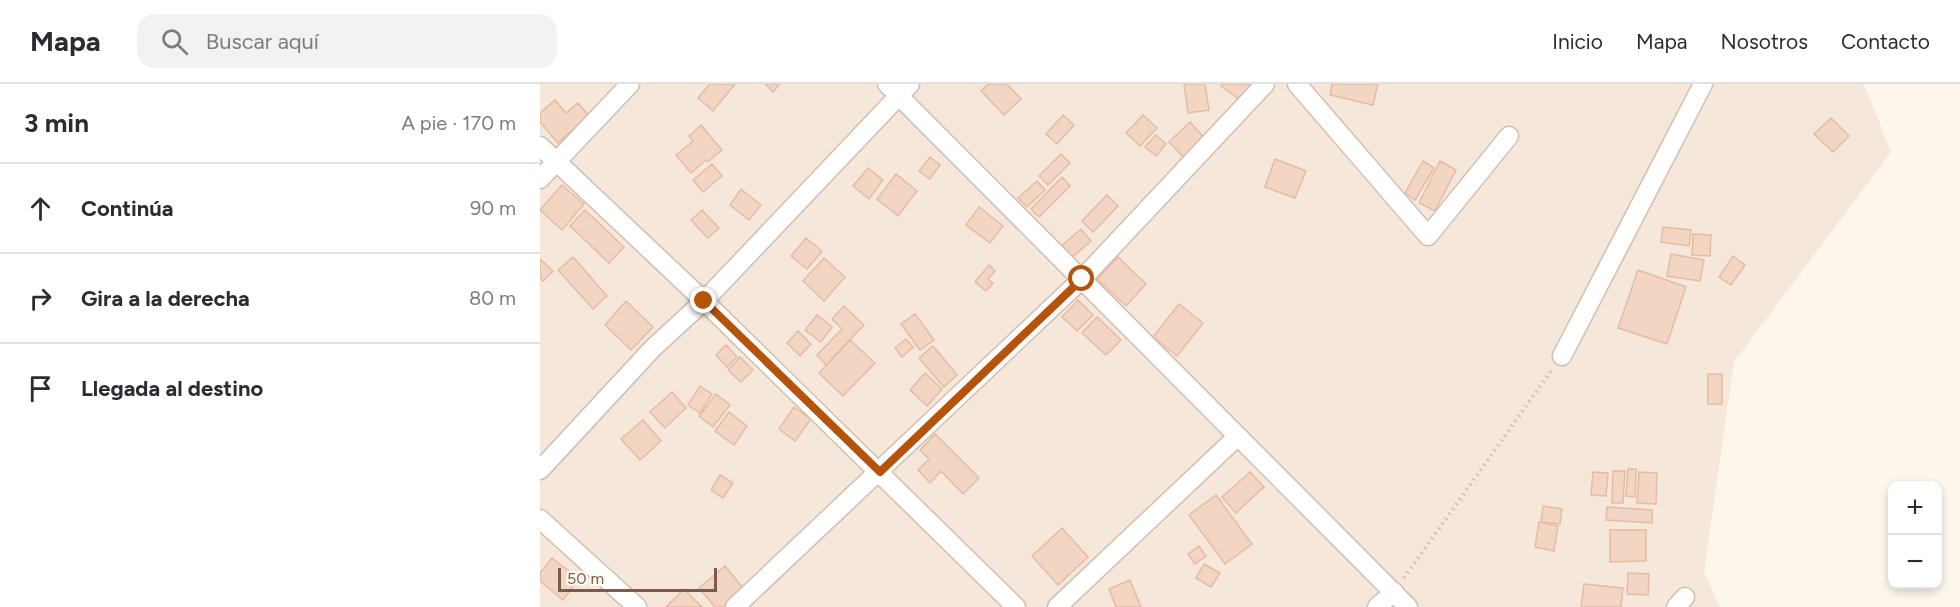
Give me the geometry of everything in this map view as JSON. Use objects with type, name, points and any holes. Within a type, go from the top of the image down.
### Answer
[{"type":"street","points":[[540,179],[630,84]]},
{"type":"street","points":[[735,607],[1082,279],[1265,84]]},
{"type":"street","points":[[1297,84],[1428,236],[1509,136]]},
{"type":"street","points":[[1562,356],[1703,84]]},
{"type":"street","points":[[540,470],[653,348],[704,301],[899,88],[1082,279],[1408,607]]},
{"type":"street","points":[[540,146],[704,301],[1016,607]]},
{"type":"street","points":[[1057,607],[1238,436]]},
{"type":"street","points":[[540,519],[637,607]]},
{"type":"street","points":[[1377,607],[1394,592]]},
{"type":"path","points":[[1394,592],[1562,356]]},
{"type":"shaded area","points":[[540,84],[1864,84],[1891,152],[1734,362],[1704,572],[1720,607],[540,607]]},
{"type":"building","points":[[710,84],[735,84],[713,111],[698,98]]},
{"type":"building","points":[[765,84],[780,84],[773,92]]},
{"type":"building","points":[[988,84],[1007,84],[1021,99],[1004,115],[981,91]]},
{"type":"building","points":[[1184,84],[1205,84],[1209,110],[1188,113]]},
{"type":"building","points":[[1222,84],[1258,84],[1244,103],[1221,86]]},
{"type":"building","points":[[1332,84],[1378,84],[1373,105],[1330,95]]},
{"type":"building","points":[[555,100],[566,113],[578,103],[589,116],[558,143],[540,122],[540,113]]},
{"type":"building","points":[[1063,115],[1074,125],[1057,144],[1046,134]]},
{"type":"building","points":[[1143,115],[1157,128],[1140,146],[1126,133]]},
{"type":"building","points":[[1831,118],[1849,136],[1833,152],[1814,134]]},
{"type":"building","points":[[1190,122],[1207,141],[1186,160],[1169,142]]},
{"type":"building","points":[[701,125],[722,150],[691,173],[676,155],[693,141],[689,136]]},
{"type":"building","points":[[1156,135],[1166,144],[1156,156],[1145,147]]},
{"type":"building","points":[[1061,154],[1070,163],[1048,185],[1039,176]]},
{"type":"building","points":[[930,157],[940,165],[930,179],[919,171]]},
{"type":"building","points":[[1275,159],[1306,171],[1295,198],[1265,187]]},
{"type":"building","points":[[1423,161],[1434,168],[1415,200],[1405,193]]},
{"type":"building","points":[[1440,161],[1456,170],[1435,211],[1419,203]]},
{"type":"building","points":[[712,164],[722,176],[703,192],[693,180]]},
{"type":"building","points":[[868,168],[883,180],[869,199],[853,186]]},
{"type":"building","points":[[896,174],[917,191],[898,216],[877,199]]},
{"type":"building","points":[[1062,177],[1070,186],[1039,217],[1031,209]]},
{"type":"building","points":[[1037,181],[1045,190],[1027,207],[1018,198]]},
{"type":"building","points":[[562,185],[584,204],[562,230],[540,210]]},
{"type":"building","points":[[741,189],[761,205],[749,220],[730,205]]},
{"type":"building","points":[[1107,195],[1118,206],[1093,232],[1082,221]]},
{"type":"building","points":[[979,207],[1003,226],[990,243],[966,225]]},
{"type":"building","points":[[585,210],[624,247],[609,263],[570,226]]},
{"type":"building","points":[[702,210],[719,228],[708,238],[691,220]]},
{"type":"building","points":[[1663,227],[1691,230],[1689,246],[1661,242]]},
{"type":"building","points":[[1081,229],[1091,241],[1068,261],[1058,249]]},
{"type":"building","points":[[1693,234],[1711,235],[1710,256],[1692,255]]},
{"type":"building","points":[[806,238],[822,251],[807,269],[791,256]]},
{"type":"building","points":[[1671,254],[1704,260],[1700,281],[1667,276]]},
{"type":"building","points":[[1733,256],[1745,265],[1731,285],[1719,277]]},
{"type":"building","points":[[573,257],[607,296],[593,309],[558,270]]},
{"type":"building","points":[[1118,257],[1146,284],[1126,306],[1097,279]]},
{"type":"building","points":[[824,258],[845,277],[824,301],[803,281]]},
{"type":"building","points":[[540,259],[553,271],[543,281],[540,278]]},
{"type":"building","points":[[989,265],[995,271],[988,279],[993,283],[986,291],[975,282]]},
{"type":"building","points":[[1638,270],[1686,287],[1667,344],[1618,328]]},
{"type":"building","points":[[1078,300],[1093,315],[1077,331],[1062,317]]},
{"type":"building","points":[[626,301],[653,327],[631,350],[605,325]]},
{"type":"building","points":[[1179,304],[1203,323],[1177,356],[1153,337]]},
{"type":"building","points":[[844,306],[864,325],[826,365],[817,355],[842,329],[832,319]]},
{"type":"building","points":[[915,314],[934,340],[920,350],[901,324]]},
{"type":"building","points":[[817,315],[832,327],[821,342],[805,330]]},
{"type":"building","points":[[1097,317],[1121,340],[1106,355],[1082,333]]},
{"type":"building","points":[[798,331],[811,344],[800,356],[787,343]]},
{"type":"building","points":[[906,339],[913,347],[902,357],[895,348]]},
{"type":"building","points":[[850,340],[875,363],[843,396],[819,373]]},
{"type":"building","points":[[726,345],[737,357],[727,367],[716,355]]},
{"type":"building","points":[[933,346],[957,375],[944,387],[919,358]]},
{"type":"building","points":[[740,357],[753,370],[741,382],[728,370]]},
{"type":"building","points":[[925,373],[942,389],[927,406],[910,390]]},
{"type":"building","points":[[1708,374],[1722,374],[1722,404],[1708,404]]},
{"type":"building","points":[[700,386],[712,394],[700,413],[688,405]]},
{"type":"building","points":[[672,392],[686,408],[665,428],[650,412]]},
{"type":"building","points":[[716,394],[730,405],[713,427],[699,416]]},
{"type":"building","points":[[794,407],[811,419],[795,441],[779,429]]},
{"type":"building","points":[[729,412],[747,426],[734,445],[715,431]]},
{"type":"building","points":[[643,420],[661,441],[640,460],[621,439]]},
{"type":"building","points":[[935,434],[979,478],[963,494],[941,471],[930,483],[918,470],[929,459],[920,450]]},
{"type":"building","points":[[1628,469],[1636,469],[1635,497],[1626,496]]},
{"type":"building","points":[[1613,471],[1625,471],[1623,503],[1612,503]]},
{"type":"building","points":[[1250,472],[1264,487],[1236,513],[1222,497]]},
{"type":"building","points":[[1593,472],[1608,473],[1606,496],[1591,495]]},
{"type":"building","points":[[1639,472],[1657,473],[1656,504],[1637,503]]},
{"type":"building","points":[[720,475],[733,483],[723,498],[711,490]]},
{"type":"building","points":[[1216,495],[1252,544],[1225,564],[1189,515]]},
{"type":"building","points":[[1543,506],[1562,509],[1560,524],[1541,522]]},
{"type":"building","points":[[1607,507],[1652,510],[1652,523],[1606,520]]},
{"type":"building","points":[[1539,522],[1558,526],[1554,551],[1535,547]]},
{"type":"building","points":[[1062,528],[1088,557],[1058,585],[1032,556]]},
{"type":"building","points":[[1610,530],[1646,530],[1646,561],[1610,562]]},
{"type":"building","points":[[1199,546],[1206,556],[1195,564],[1188,554]]},
{"type":"building","points":[[552,558],[579,579],[563,600],[540,581],[540,573]]},
{"type":"building","points":[[1204,564],[1220,573],[1211,587],[1196,578]]},
{"type":"building","points":[[725,566],[747,593],[730,607],[715,607],[699,588]]},
{"type":"building","points":[[1628,573],[1649,574],[1648,595],[1627,594]]},
{"type":"building","points":[[1130,580],[1141,607],[1116,607],[1109,589]]},
{"type":"building","points":[[1584,584],[1623,588],[1621,607],[1581,607]]},
{"type":"building","points":[[684,589],[702,607],[666,607]]},
{"type":"route","points":[[704,301],[880,472],[1082,279]]}]
